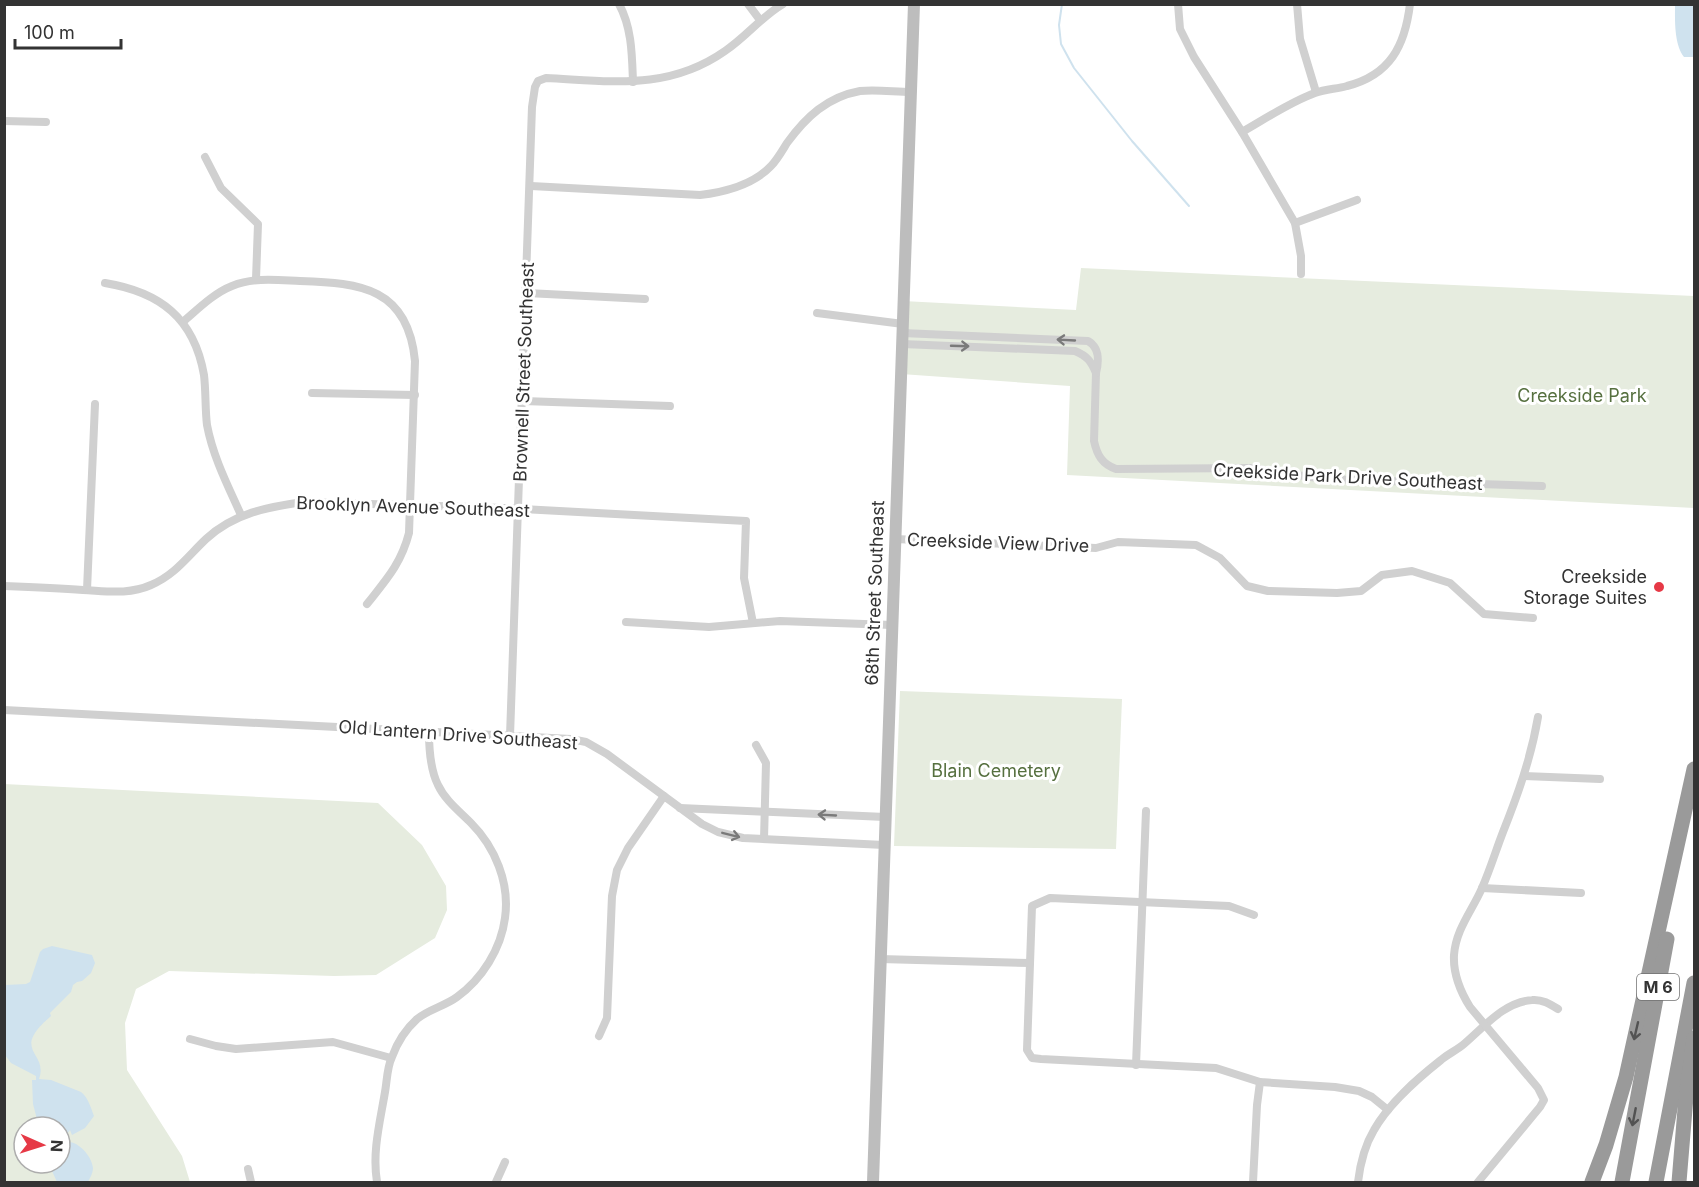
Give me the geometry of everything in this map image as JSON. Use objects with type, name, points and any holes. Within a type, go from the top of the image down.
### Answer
[{"type":"highway","points":[[1592,1182],[1609,1136],[1626,1077],[1695,769]]},
{"type":"highway","name":"M 6","points":[[1622,1182],[1695,791]]},
{"type":"highway","name":"M 6","points":[[1656,1182],[1695,983]]},
{"type":"highway","points":[[1679,1182],[1686,1097],[1695,1038]]},
{"type":"main road","name":"68th Street Southeast","points":[[873,1182],[914,4]]},
{"type":"street","points":[[619,4],[632,47],[633,82],[670,77],[704,65],[783,4]]},
{"type":"street","points":[[748,4],[760,20]]},
{"type":"street","points":[[1178,4],[1180,29],[1194,57],[1242,132],[1294,223],[1301,256],[1301,274]]},
{"type":"street","points":[[1297,4],[1300,39],[1316,92]]},
{"type":"street","points":[[1242,132],[1316,92],[1350,86],[1380,71],[1400,48],[1408,21],[1410,4]]},
{"type":"street","name":"Brownell Street Southeast","points":[[510,736],[532,107],[535,87],[538,81],[546,78],[633,82]]},
{"type":"street","points":[[531,186],[700,195],[722,192],[745,184],[771,166],[811,114],[824,105],[861,91],[911,92]]},
{"type":"street","points":[[4,121],[46,122]]},
{"type":"street","points":[[205,156],[221,188],[258,224],[256,279]]},
{"type":"street","points":[[1294,223],[1357,200]]},
{"type":"street","points":[[183,321],[230,286],[256,279],[348,283],[367,288],[380,296],[403,319],[413,344],[415,395],[409,533],[404,552],[392,573],[367,604]]},
{"type":"street","points":[[105,283],[129,287],[151,296],[183,321],[193,337],[201,364],[207,424],[214,454],[241,516]]},
{"type":"street","points":[[527,293],[645,299]]},
{"type":"street","points":[[817,313],[902,333],[1075,351],[1085,355],[1092,362],[1096,373]]},
{"type":"street","name":"Creekside Park Drive Southeast","points":[[902,333],[1092,343],[1098,355],[1094,441],[1101,460],[1116,470],[1250,468],[1324,479],[1542,486]]},
{"type":"street","points":[[312,393],[415,395]]},
{"type":"street","points":[[523,400],[669,406]]},
{"type":"street","points":[[87,590],[95,404]]},
{"type":"street","name":"Brooklyn Avenue Southeast","points":[[4,586],[108,592],[133,591],[157,582],[177,569],[207,538],[241,516],[271,506],[303,502],[410,504],[746,521],[744,578],[753,623]]},
{"type":"street","name":"Creekside View Drive","points":[[895,539],[1096,548],[1118,542],[1196,545],[1220,558],[1247,586],[1268,591],[1337,593],[1361,591],[1382,575],[1412,571],[1450,583],[1484,614],[1533,618]]},
{"type":"street","points":[[626,622],[709,627],[808,621],[892,625]]},
{"type":"street","name":"Old Lantern Drive Southeast","points":[[4,710],[571,739],[586,742],[607,754],[702,824],[718,832],[743,838],[884,845]]},
{"type":"street","points":[[1478,1182],[1544,1100],[1543,1094],[1470,1007],[1461,993],[1456,978],[1454,957],[1458,934],[1482,888],[1524,776],[1533,746],[1538,717]]},
{"type":"street","points":[[377,1182],[375,1147],[391,1058],[406,1032],[418,1018],[456,998],[483,972],[501,938],[506,917],[506,895],[491,848],[438,785],[430,759],[429,732]]},
{"type":"street","points":[[756,746],[766,764],[764,839]]},
{"type":"street","points":[[1524,776],[1600,779]]},
{"type":"street","points":[[599,1036],[607,1018],[612,896],[617,870],[628,849],[664,796]]},
{"type":"street","points":[[680,807],[885,817]]},
{"type":"street","points":[[1136,1065],[1146,811]]},
{"type":"street","points":[[1482,888],[1581,893]]},
{"type":"street","points":[[1254,915],[1229,906],[1050,898],[1032,906],[1027,1050],[1032,1058],[1216,1068],[1260,1082],[1335,1087],[1359,1091],[1372,1097],[1388,1110]]},
{"type":"street","points":[[880,959],[1030,963]]},
{"type":"street","points":[[1358,1182],[1365,1150],[1374,1129],[1388,1110],[1442,1059],[1462,1046],[1485,1024],[1507,1008],[1533,999],[1545,1001],[1558,1009]]},
{"type":"street","points":[[190,1039],[236,1049],[333,1042],[391,1058]]},
{"type":"street","points":[[1253,1182],[1260,1082]]},
{"type":"street","points":[[496,1182],[505,1162]]},
{"type":"street","points":[[248,1169],[251,1182]]},
{"type":"green space","name":"Creekside Park","points":[[1081,268],[1694,296],[1694,508],[1067,475],[1070,386],[901,374],[903,301],[1076,310]]},
{"type":"green space","name":"Blain Cemetery","points":[[900,691],[1122,699],[1116,849],[894,846]]},
{"type":"green space","points":[[4,784],[378,803],[422,845],[446,886],[447,910],[435,938],[376,975],[334,976],[169,971],[136,989],[125,1023],[127,1070],[182,1156],[190,1182],[5,1182]]},
{"type":"water","points":[[1675,5],[1694,5],[1694,57],[1684,57],[1678,46]]},
{"type":"water","points":[[52,946],[92,955],[95,963],[91,973],[73,985],[71,992],[50,1013],[51,1016],[39,1028],[31,1044],[41,1070],[39,1079],[51,1080],[81,1092],[86,1097],[94,1116],[85,1128],[72,1135],[72,1115],[36,1115],[32,1080],[36,1080],[36,1076],[11,1063],[5,1055],[5,985],[30,982],[43,949]]},
{"type":"water","points":[[72,1142],[74,1143],[83,1149],[92,1163],[93,1170],[88,1182],[57,1182],[54,1175],[72,1175]]},
{"type":"waterway","points":[[1062,4],[1059,25],[1061,44],[1074,68],[1132,141],[1189,206]]},
{"type":"place","name":"Creekside Storage Suites","points":[[1659,587]]}]
